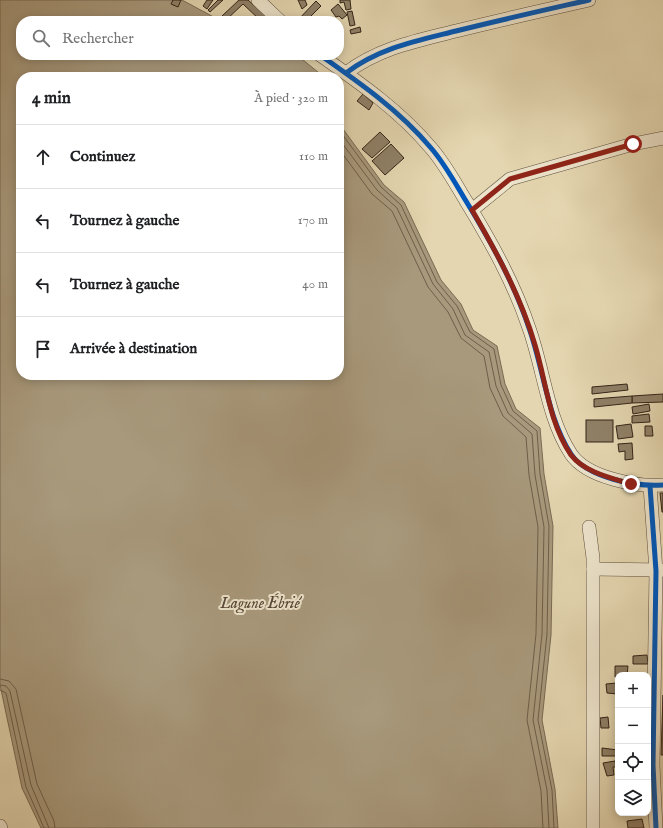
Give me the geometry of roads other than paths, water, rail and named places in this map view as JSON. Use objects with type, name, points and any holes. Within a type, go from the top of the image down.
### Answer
[{"type":"street","points":[[258,0],[275,16]]},
{"type":"street","points":[[346,73],[376,54],[397,46],[589,0]]},
{"type":"street","points":[[327,60],[384,102],[431,148],[447,169],[500,258],[525,316],[535,344],[552,412],[572,456],[588,469],[609,477],[631,484],[657,485],[660,570],[656,828]]},
{"type":"street","points":[[472,210],[510,179],[619,148],[663,138]]},
{"type":"street","points":[[589,527],[592,569],[593,828]]},
{"type":"street","points":[[592,569],[660,570]]},
{"type":"water","name":"Lagune Ébrié","points":[[0,0],[182,0],[212,16],[16,16],[16,60],[303,60],[318,72],[16,72],[16,380],[344,380],[344,130],[384,185],[404,202],[441,280],[461,304],[473,330],[497,346],[505,384],[516,409],[540,428],[544,474],[553,526],[551,635],[542,720],[555,789],[558,828],[41,828],[22,788],[0,685]]}]
